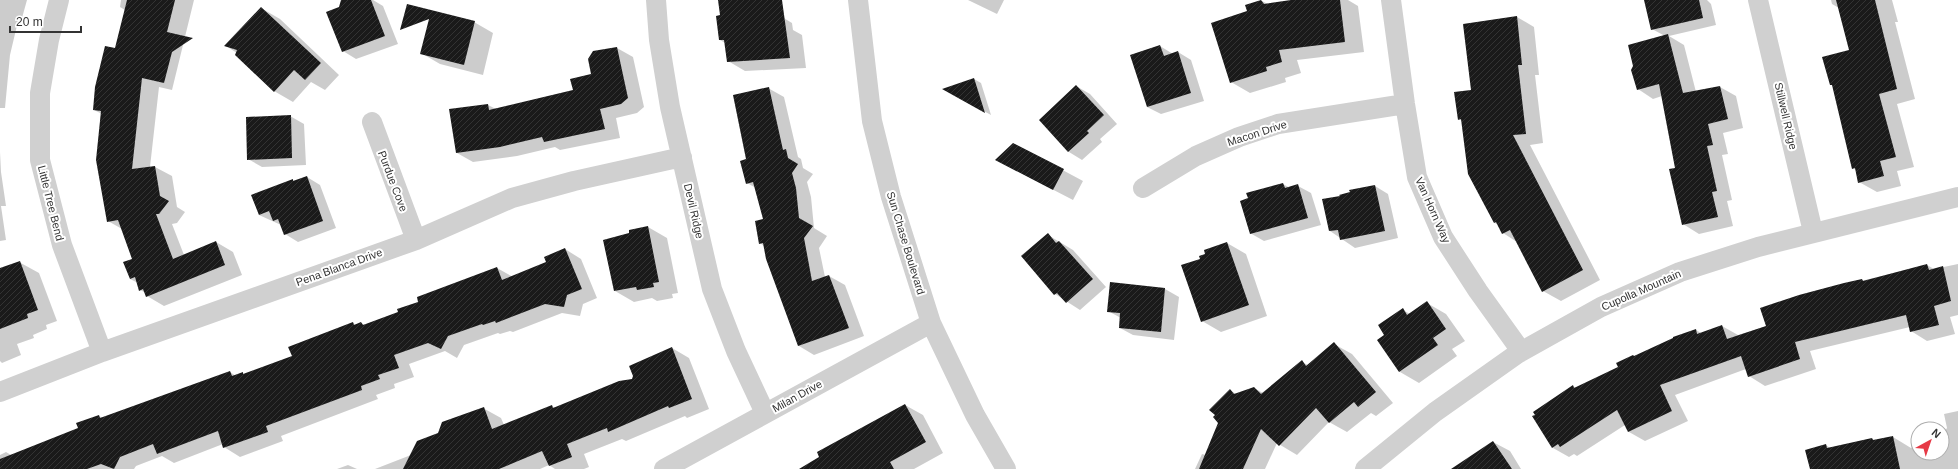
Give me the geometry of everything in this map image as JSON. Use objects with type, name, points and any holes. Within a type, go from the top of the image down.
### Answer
[{"type":"street","name":"Little Tree Bend","points":[[59,0],[49,40],[40,93],[40,160],[62,245],[102,352]]},
{"type":"street","name":"Devil Ridge","points":[[656,0],[659,40],[670,107],[712,289],[736,351],[765,413]]},
{"type":"street","name":"Sun Chase Boulevard","points":[[858,0],[872,121],[890,197],[931,323],[975,415],[1006,469]]},
{"type":"street","name":"Van Horn Way","points":[[1391,0],[1405,104],[1417,177],[1443,237],[1478,291],[1521,351]]},
{"type":"street","name":"Stillwell Ridge","points":[[1758,0],[1813,232]]},
{"type":"street","name":"Macon Drive","points":[[1143,188],[1196,156],[1239,137],[1272,126],[1405,104]]},
{"type":"street","name":"Purdue Cove","points":[[372,122],[416,240]]},
{"type":"street","name":"Pena Blanca Drive","points":[[0,392],[102,352],[416,240],[512,198],[574,181],[682,157]]},
{"type":"street","name":"Cupolla Mountain","points":[[1365,469],[1435,412],[1521,351],[1601,307],[1680,272],[1758,247],[1813,232],[1958,197]]},
{"type":"street","name":"Milan Drive","points":[[664,469],[931,323]]},
{"type":"building","points":[[127,0],[175,0],[167,32],[193,38],[172,52],[164,83],[142,78],[132,169],[155,166],[160,196],[169,201],[159,214],[156,214],[173,259],[216,241],[225,265],[146,297],[143,289],[139,291],[135,277],[130,279],[123,262],[132,259],[118,220],[107,222],[96,160],[101,111],[93,110],[95,87],[105,46],[115,48]]},
{"type":"building","points":[[341,0],[371,0],[385,36],[342,52],[326,12],[339,7]]},
{"type":"building","points":[[718,0],[782,0],[790,58],[727,62],[724,40],[719,40],[716,16],[720,15]]},
{"type":"building","points":[[1261,0],[1264,4],[1291,0],[1340,0],[1345,42],[1279,50],[1282,62],[1266,67],[1267,71],[1230,83],[1211,23],[1247,11],[1245,5]]},
{"type":"building","points":[[1644,0],[1699,0],[1703,18],[1651,30]]},
{"type":"building","points":[[1836,0],[1875,0],[1897,89],[1879,94],[1896,157],[1880,161],[1884,176],[1858,183],[1855,168],[1852,169],[1832,85],[1830,85],[1822,57],[1849,50]]},
{"type":"building","points":[[407,4],[475,21],[464,65],[420,54],[429,19],[400,30]]},
{"type":"building","points":[[261,7],[321,63],[305,80],[294,70],[274,92],[235,55],[237,50],[224,46]]},
{"type":"building","points":[[1517,16],[1522,65],[1518,65],[1526,134],[1513,135],[1583,270],[1542,292],[1510,230],[1502,234],[1496,222],[1494,223],[1468,174],[1461,119],[1458,120],[1454,92],[1471,90],[1463,24]]},
{"type":"building","points":[[1668,34],[1683,93],[1720,86],[1728,119],[1708,124],[1713,145],[1707,146],[1717,191],[1712,192],[1718,217],[1682,225],[1669,169],[1675,168],[1659,84],[1637,90],[1631,70],[1633,66],[1628,45]]},
{"type":"building","points":[[1160,45],[1164,56],[1178,51],[1191,93],[1147,107],[1130,55]]},
{"type":"building","points":[[617,47],[628,98],[621,104],[600,109],[605,129],[544,142],[542,137],[500,147],[456,153],[449,109],[488,104],[489,110],[573,90],[570,79],[591,74],[588,59],[593,51]]},
{"type":"building","points":[[974,78],[985,113],[942,89]]},
{"type":"building","points":[[1076,85],[1104,115],[1087,131],[1089,133],[1068,152],[1039,120]]},
{"type":"building","points":[[769,87],[783,150],[786,149],[788,158],[798,164],[792,173],[796,188],[799,218],[813,226],[804,238],[812,281],[829,275],[849,328],[798,346],[766,259],[763,243],[759,244],[755,221],[763,219],[753,182],[746,184],[740,161],[746,159],[733,95]]},
{"type":"building","points":[[291,115],[292,158],[247,160],[246,117]]},
{"type":"building","points":[[1013,143],[1064,169],[1053,190],[995,160]]},
{"type":"building","points":[[307,176],[323,221],[284,235],[278,219],[273,221],[269,211],[259,215],[251,195],[293,179],[293,181]]},
{"type":"building","points":[[1283,183],[1285,188],[1298,184],[1308,218],[1250,234],[1240,201],[1248,198],[1246,193]]},
{"type":"building","points":[[1375,185],[1385,231],[1340,240],[1338,230],[1329,231],[1322,199],[1340,196],[1339,195],[1350,192],[1349,190]]},
{"type":"building","points":[[648,226],[659,282],[653,283],[654,287],[637,290],[636,287],[614,291],[603,240],[629,233],[629,230]]},
{"type":"building","points":[[1048,233],[1056,243],[1059,241],[1093,279],[1066,303],[1057,293],[1054,295],[1021,256]]},
{"type":"building","points":[[1227,242],[1249,305],[1201,322],[1181,265],[1200,259],[1199,256],[1205,254],[1204,250]]},
{"type":"building","points":[[565,248],[582,289],[567,295],[564,307],[545,304],[496,323],[495,321],[482,324],[448,336],[441,349],[428,343],[394,355],[399,368],[378,375],[380,379],[361,386],[362,390],[266,426],[268,432],[223,448],[218,431],[157,454],[153,444],[120,457],[114,469],[101,464],[87,469],[0,469],[0,459],[78,428],[76,423],[99,415],[100,418],[230,371],[232,376],[243,372],[243,374],[292,356],[288,347],[353,322],[354,325],[361,322],[363,325],[398,312],[397,309],[418,302],[417,297],[497,267],[502,280],[546,262],[544,257]]},
{"type":"building","points":[[20,261],[38,310],[27,314],[28,318],[0,329],[0,268]]},
{"type":"building","points":[[1927,264],[1929,270],[1943,266],[1951,301],[1934,306],[1939,325],[1910,332],[1906,315],[1795,342],[1800,359],[1748,377],[1741,356],[1660,385],[1672,411],[1628,432],[1617,410],[1560,447],[1558,444],[1552,448],[1532,416],[1535,415],[1533,412],[1573,385],[1574,388],[1618,367],[1616,363],[1673,337],[1696,329],[1697,334],[1722,325],[1727,339],[1766,326],[1760,308],[1799,295],[1844,283],[1862,279],[1863,281]]},
{"type":"building","points":[[1110,282],[1165,288],[1161,332],[1119,328],[1120,313],[1107,312]]},
{"type":"building","points":[[1427,301],[1446,329],[1433,338],[1438,345],[1399,372],[1377,340],[1384,335],[1378,325],[1403,308],[1407,315]]},
{"type":"building","points":[[1334,342],[1376,392],[1358,407],[1354,402],[1329,423],[1316,408],[1279,446],[1261,429],[1243,469],[1199,469],[1218,423],[1213,417],[1215,415],[1209,410],[1230,389],[1234,394],[1254,387],[1261,394],[1302,360],[1306,366]]},
{"type":"building","points":[[672,347],[692,399],[669,408],[668,406],[608,432],[607,428],[567,444],[572,457],[549,466],[542,451],[499,469],[403,469],[417,441],[438,433],[442,422],[484,407],[492,429],[552,405],[553,408],[619,381],[632,379],[633,376],[629,366]]},
{"type":"building","points":[[905,404],[926,442],[890,462],[894,469],[799,469],[819,457],[817,452]]},
{"type":"building","points":[[1893,436],[1900,469],[1810,469],[1805,450],[1826,444],[1827,448],[1872,438],[1873,440]]},
{"type":"building","points":[[1493,441],[1512,469],[1451,469]]}]
